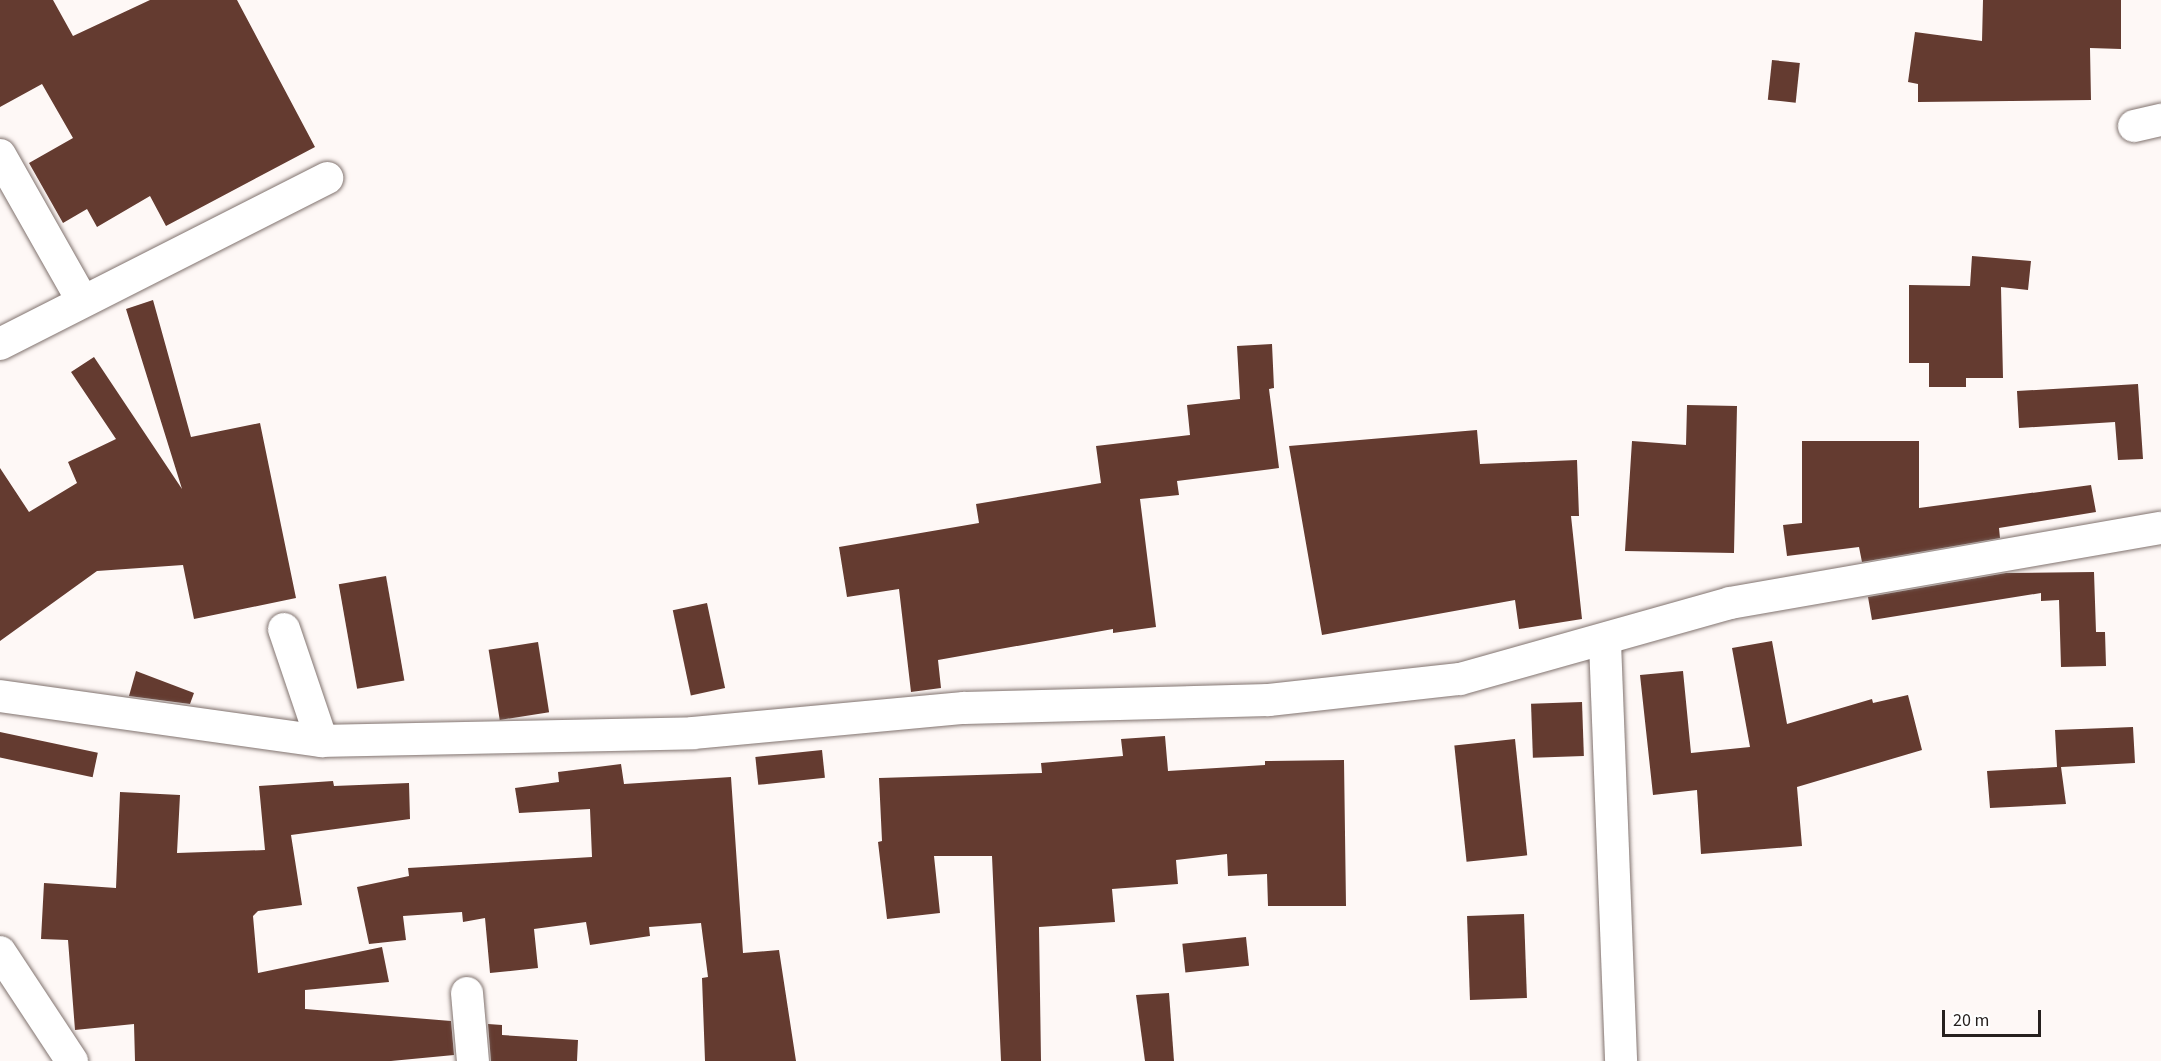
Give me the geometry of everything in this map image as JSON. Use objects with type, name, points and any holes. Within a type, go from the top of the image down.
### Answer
[{"type":"street","points":[[0,155],[82,300]]},
{"type":"street","points":[[0,344],[82,300],[327,178]]},
{"type":"street","points":[[0,696],[322,741],[693,733],[964,708],[1269,700],[1461,679],[1605,642],[1730,603],[2161,528]]},
{"type":"street","points":[[284,629],[322,741]]},
{"type":"street","points":[[1605,642],[1621,1061]]},
{"type":"street","points":[[0,952],[72,1061]]},
{"type":"street","points":[[467,993],[473,1061]]},
{"type":"building","points":[[0,0],[53,0],[73,36],[150,0],[237,0],[315,147],[166,226],[150,196],[97,227],[87,209],[63,223],[29,163],[73,138],[42,84],[0,107]]},
{"type":"building","points":[[1983,0],[2121,0],[2121,49],[2090,48],[2091,100],[1918,102],[1918,84],[1908,82],[1915,32],[1982,41]]},
{"type":"building","points":[[1772,60],[1800,63],[1796,103],[1768,100]]},
{"type":"building","points":[[1972,256],[2031,261],[2028,290],[2001,287],[2003,378],[1966,378],[1966,387],[1929,387],[1929,363],[1909,363],[1909,285],[1970,286]]},
{"type":"building","points":[[153,300],[191,437],[260,423],[296,598],[194,619],[183,565],[97,571],[0,641],[0,468],[29,512],[77,483],[68,462],[116,439],[71,372],[94,357],[182,489],[126,309]]},
{"type":"building","points":[[1272,344],[1274,388],[1269,389],[1279,468],[1177,481],[1179,495],[1140,499],[1156,627],[1113,633],[1113,629],[938,660],[941,688],[911,692],[899,589],[847,597],[839,547],[979,523],[976,504],[1101,483],[1096,446],[1190,435],[1187,405],[1240,399],[1237,346]]},
{"type":"building","points":[[2138,384],[2143,459],[2118,460],[2115,422],[2019,428],[2017,391]]},
{"type":"building","points":[[1687,405],[1737,406],[1734,553],[1625,551],[1632,441],[1686,445]]},
{"type":"building","points":[[1477,430],[1480,464],[1577,460],[1579,516],[1571,516],[1582,619],[1519,629],[1515,600],[1322,635],[1289,446]]},
{"type":"building","points":[[1802,441],[1919,441],[1919,508],[2091,485],[2096,512],[1999,528],[2000,538],[1862,562],[1859,547],[1787,556],[1783,525],[1802,523]]},
{"type":"building","points":[[2094,572],[2096,632],[2105,632],[2106,666],[2061,667],[2059,600],[2041,601],[2041,593],[1872,620],[1868,597],[2006,573]]},
{"type":"building","points":[[386,576],[404,680],[357,689],[339,584]]},
{"type":"building","points":[[707,603],[725,688],[691,695],[673,610]]},
{"type":"building","points":[[1772,641],[1787,724],[1872,699],[1873,703],[1908,695],[1922,750],[1797,787],[1802,846],[1701,854],[1697,790],[1653,795],[1640,675],[1683,671],[1691,753],[1750,747],[1732,648]]},
{"type":"building","points":[[538,642],[549,712],[500,720],[489,650]]},
{"type":"building","points":[[136,671],[194,693],[190,704],[129,696]]},
{"type":"building","points":[[1582,702],[1584,756],[1533,758],[1531,704]]},
{"type":"building","points":[[2133,727],[2135,763],[2061,767],[2066,804],[1990,808],[1987,771],[2057,767],[2055,730]]},
{"type":"building","points":[[0,732],[98,753],[93,777],[0,758]]},
{"type":"building","points":[[1165,736],[1168,771],[1265,765],[1265,761],[1344,760],[1346,906],[1268,906],[1267,874],[1228,876],[1227,854],[1176,860],[1178,884],[1112,889],[1115,922],[1039,927],[1041,1061],[1001,1061],[992,856],[934,856],[940,913],[887,919],[878,842],[882,841],[879,778],[1042,773],[1041,763],[1123,756],[1121,739]]},
{"type":"building","points":[[1515,739],[1527,855],[1467,862],[1454,745]]},
{"type":"building","points":[[822,750],[825,778],[758,785],[755,757]]},
{"type":"building","points":[[621,764],[624,784],[731,777],[743,953],[779,950],[796,1061],[705,1061],[702,978],[708,977],[701,923],[649,927],[650,936],[590,945],[586,922],[534,929],[538,968],[490,973],[485,918],[463,922],[462,912],[403,916],[406,940],[369,944],[357,887],[409,876],[408,868],[592,857],[590,809],[519,813],[515,788],[559,782],[558,772]]},
{"type":"building","points":[[333,781],[334,786],[409,783],[410,819],[291,835],[302,905],[258,911],[253,916],[258,973],[382,947],[389,982],[305,990],[305,1009],[451,1021],[454,1055],[391,1061],[135,1061],[134,1024],[75,1030],[68,940],[41,939],[44,883],[116,888],[120,792],[180,795],[177,853],[265,850],[259,786]]},
{"type":"building","points":[[1524,914],[1527,998],[1470,1000],[1467,916]]},
{"type":"building","points":[[1246,937],[1249,966],[1185,973],[1182,944]]},
{"type":"building","points":[[1169,993],[1174,1061],[1145,1061],[1136,995]]},
{"type":"building","points":[[488,1024],[502,1025],[502,1035],[578,1040],[577,1061],[491,1061]]}]
